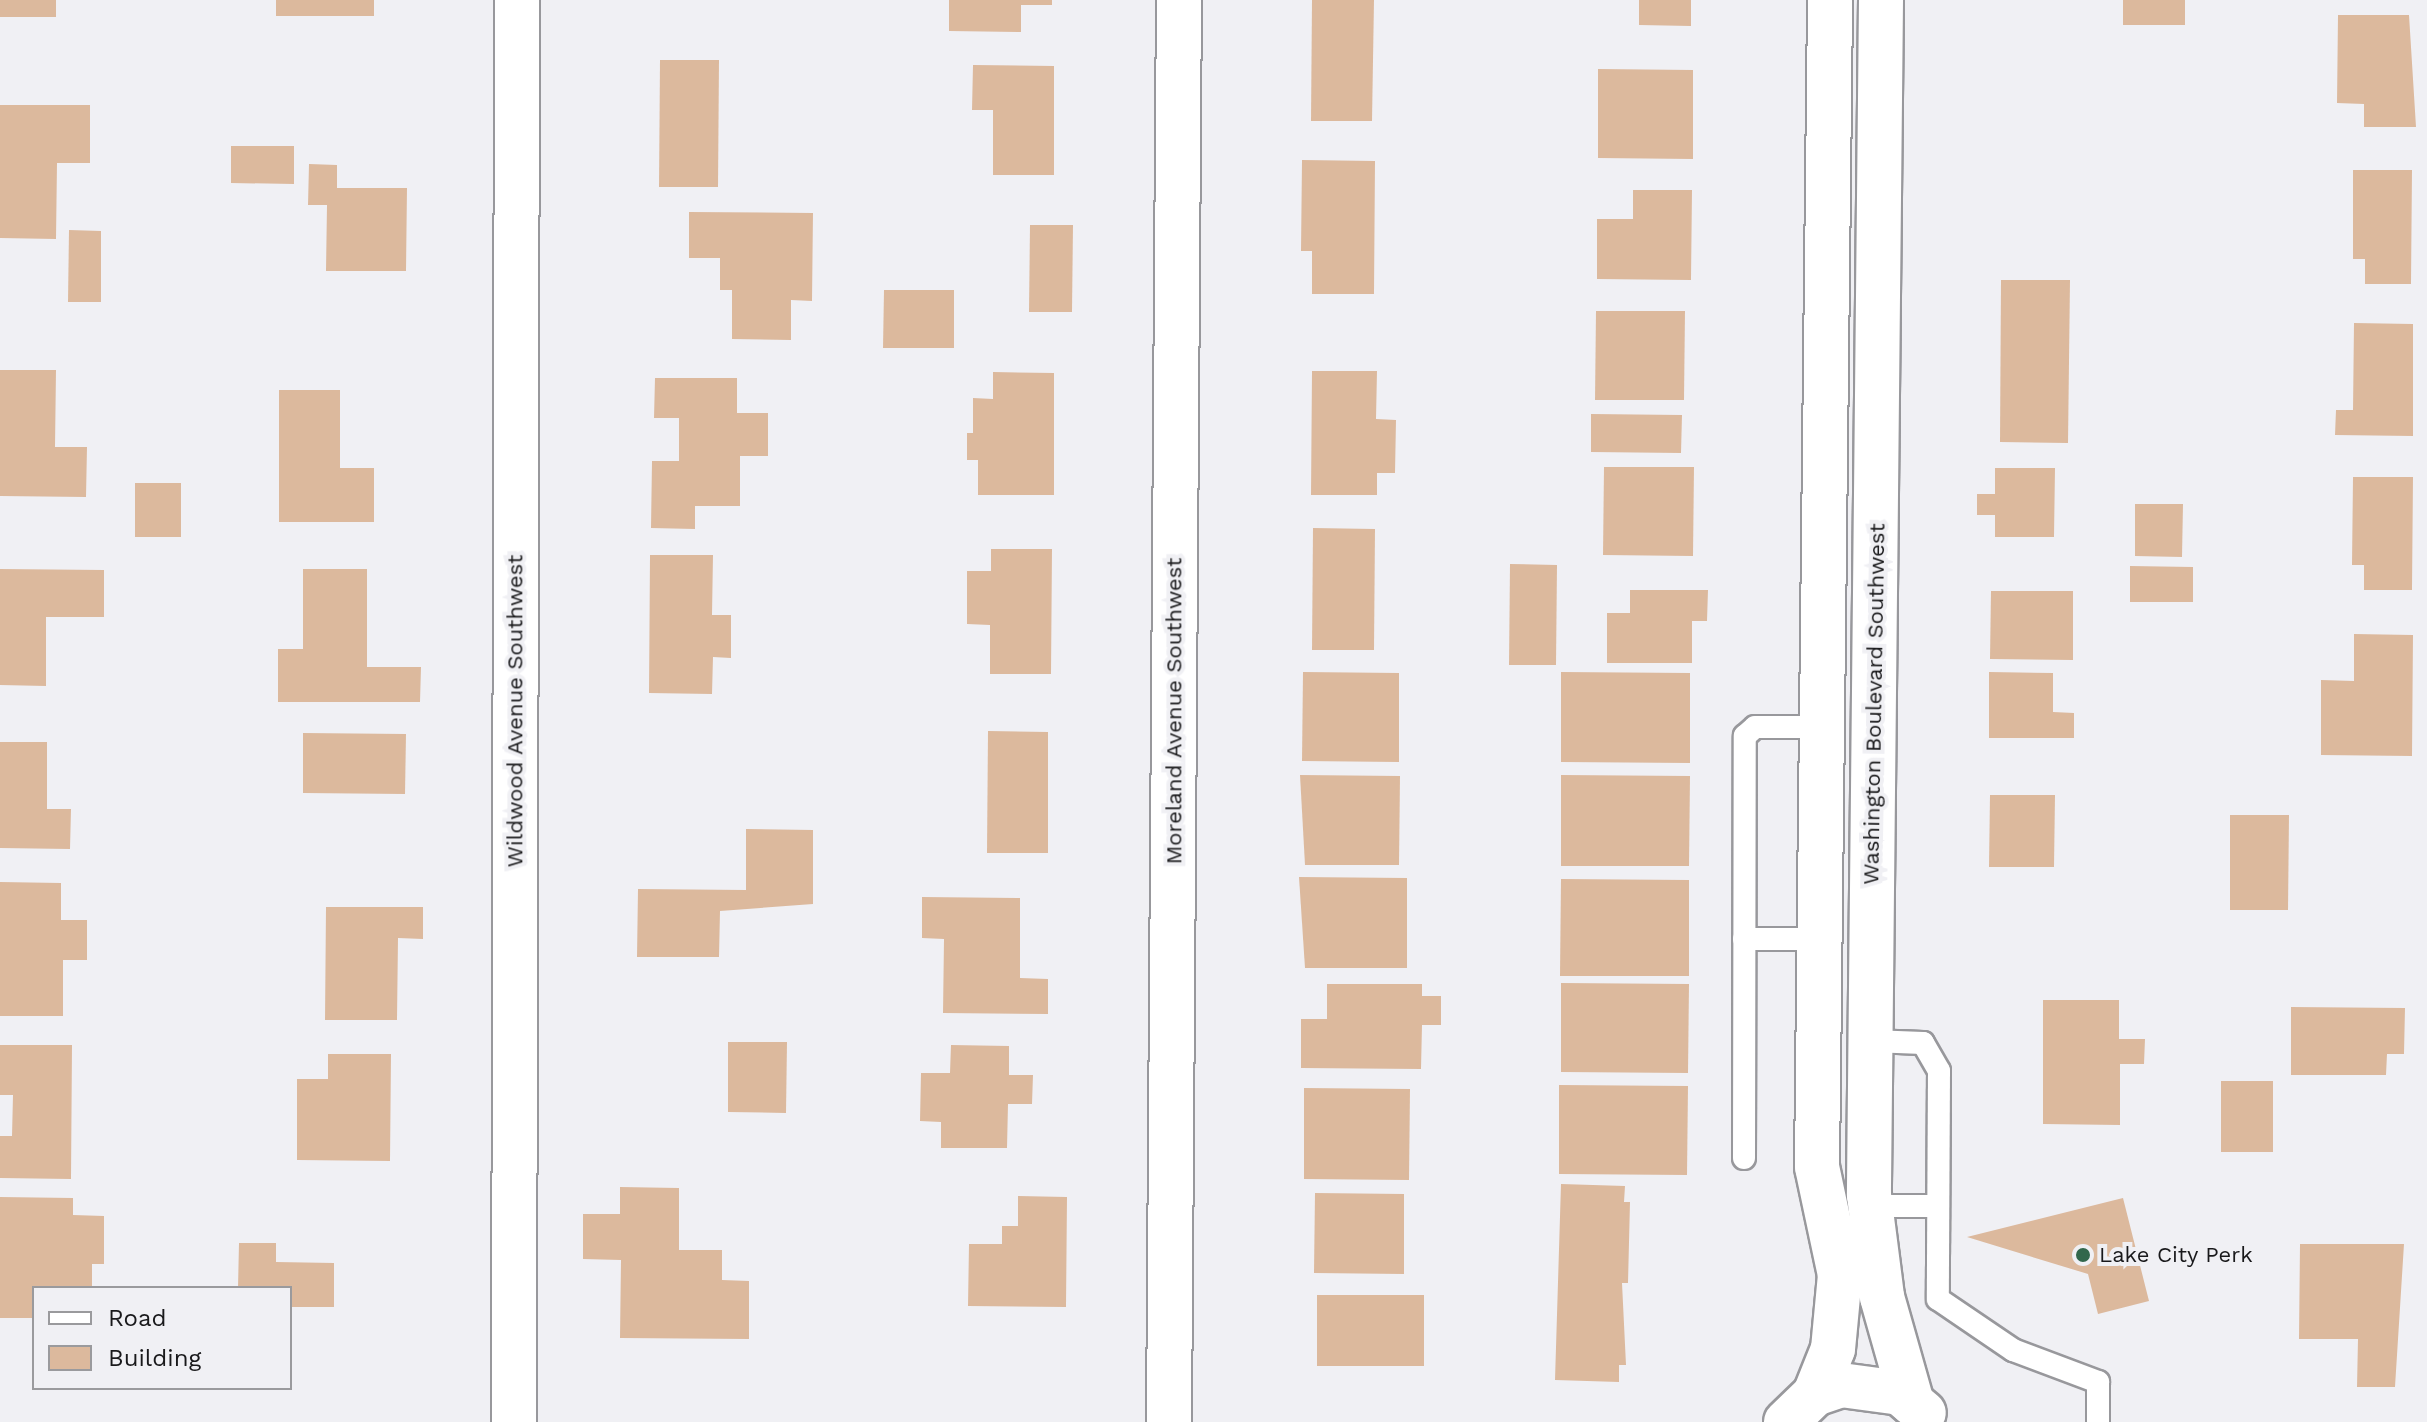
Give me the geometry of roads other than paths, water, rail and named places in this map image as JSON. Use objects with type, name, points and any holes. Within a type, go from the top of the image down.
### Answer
[{"type":"main road","name":"Wildwood Avenue Southwest","points":[[514,1422],[517,0]]},
{"type":"main road","name":"Moreland Avenue Southwest","points":[[1169,1422],[1179,0]]},
{"type":"main road","points":[[1800,1408],[1833,1349],[1840,1275],[1817,1167],[1830,0]]},
{"type":"main road","name":"Washington Boulevard Southwest","points":[[1881,0],[1870,1206],[1882,1297],[1921,1412]]},
{"type":"main road","points":[[1800,1408],[1871,1384],[1921,1412]]},
{"type":"lane","points":[[1744,1158],[1745,736],[1755,727],[1821,727]]},
{"type":"lane","points":[[1744,939],[1819,939]]},
{"type":"lane","points":[[1871,1041],[1923,1043],[1939,1071],[1938,1299],[2013,1350],[2098,1382],[2098,1422]]},
{"type":"lane","points":[[1870,1206],[1938,1206]]},
{"type":"place","name":"Lake City Perk","points":[[2083,1255]]}]
